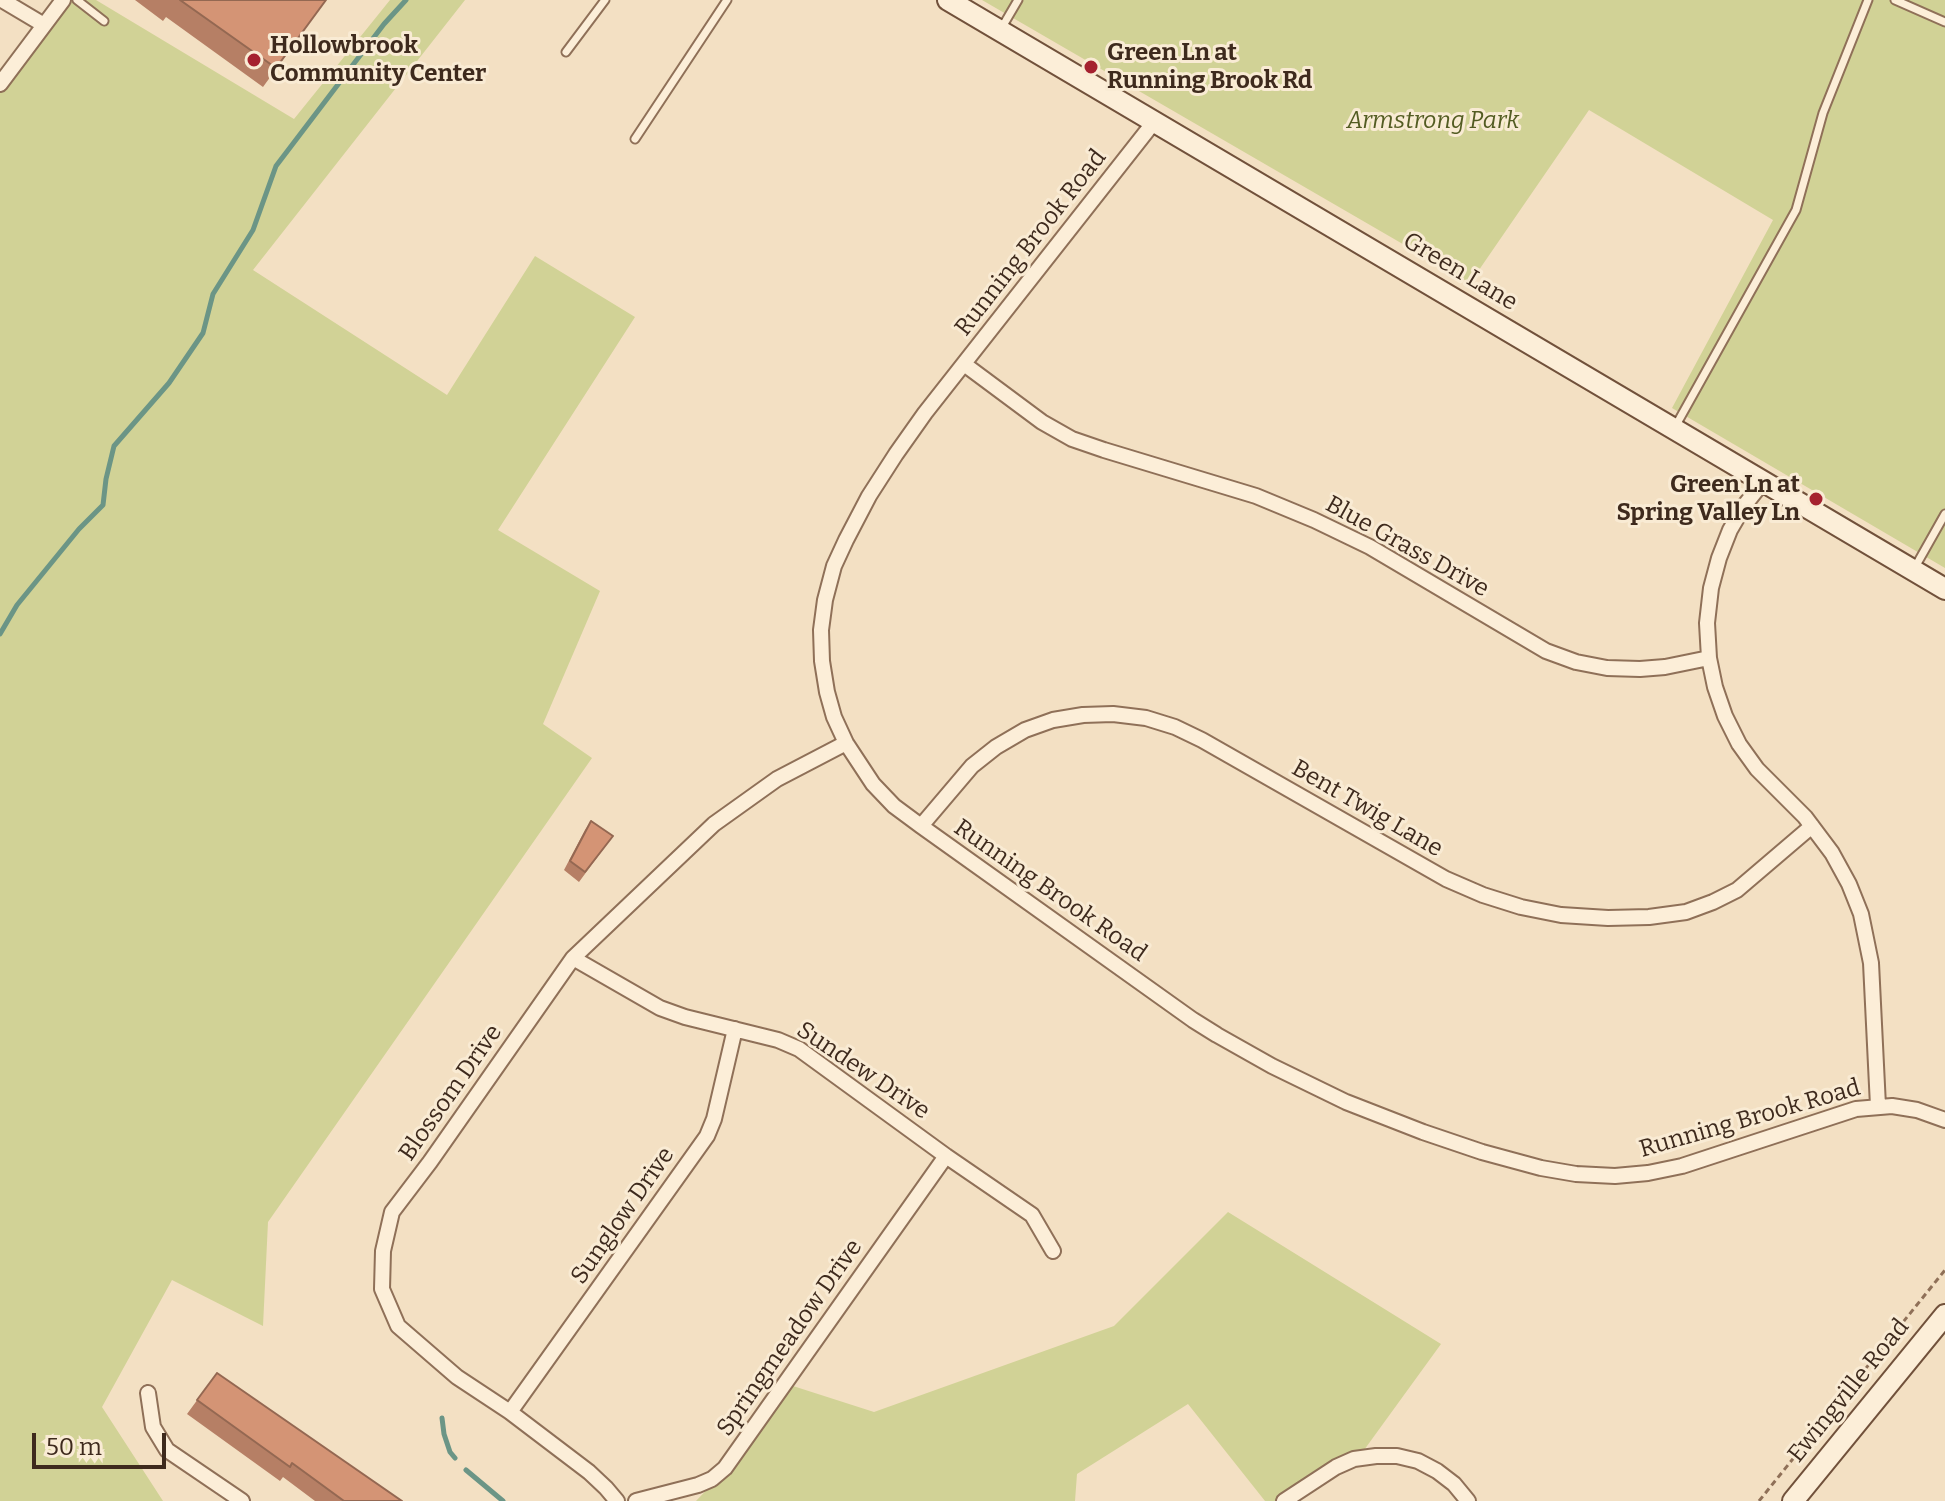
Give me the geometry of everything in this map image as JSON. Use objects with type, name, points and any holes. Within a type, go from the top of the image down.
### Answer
[{"type":"street","points":[[2,0],[44,25]]},
{"type":"street","points":[[0,84],[63,0]]},
{"type":"street","name":"Green Lane","points":[[948,0],[1945,589]]},
{"type":"street","name":"Running Brook Road","points":[[1154,122],[896,454],[869,496],[834,566],[821,630],[827,692],[846,743],[873,784],[894,806],[921,826],[1217,1035],[1346,1102],[1482,1152],[1541,1168],[1615,1176],[1682,1166],[1856,1109],[1878,1106],[1917,1110],[1945,1120]]},
{"type":"street","name":"Blue Grass Drive","points":[[964,364],[1042,422],[1072,439],[1256,496],[1314,520],[1370,547],[1546,651],[1576,662],[1607,668],[1652,668],[1709,658]]},
{"type":"street","points":[[1763,482],[1730,530],[1719,558],[1711,588],[1707,623],[1709,658],[1725,716],[1739,744],[1757,769],[1812,826],[1832,853],[1861,914],[1869,949],[1878,1106]]},
{"type":"street","name":"Bent Twig Lane","points":[[921,826],[972,766],[1025,730],[1053,720],[1113,714],[1146,718],[1202,740],[1446,879],[1521,907],[1561,915],[1608,918],[1686,912],[1737,890],[1812,826]]},
{"type":"street","name":"Blossom Drive","points":[[617,1501],[589,1472],[510,1412],[457,1377],[398,1326],[382,1289],[383,1251],[392,1212],[573,958],[714,824],[777,779],[846,743]]},
{"type":"street","name":"Sundew Drive","points":[[573,958],[660,1008],[778,1040],[799,1049],[1032,1215],[1053,1251]]},
{"type":"street","name":"Sunglow Drive","points":[[510,1412],[707,1136],[714,1119],[735,1029]]},
{"type":"street","name":"Springmeadow Drive","points":[[636,1501],[698,1485],[725,1468],[946,1156]]},
{"type":"street","name":"Ewingville Road","points":[[1793,1501],[1945,1315]]},
{"type":"street","points":[[148,1393],[153,1427],[167,1450],[242,1501]]},
{"type":"street","points":[[1284,1501],[1336,1467],[1354,1459],[1376,1456],[1397,1456],[1418,1461],[1454,1484],[1468,1501]]},
{"type":"lane","points":[[77,0],[104,21]]},
{"type":"lane","points":[[566,52],[605,0]]},
{"type":"lane","points":[[635,139],[727,0]]},
{"type":"lane","points":[[1000,31],[1018,0]]},
{"type":"lane","points":[[1674,429],[1796,210],[1823,113],[1868,0]]},
{"type":"lane","points":[[1895,0],[1945,22]]},
{"type":"lane","points":[[1913,571],[1945,514]]},
{"type":"path","points":[[1759,1501],[1945,1270]]},
{"type":"green space","points":[[58,0],[96,0],[294,119],[390,0],[465,0],[253,270],[447,395],[535,256],[635,317],[498,530],[600,591],[543,724],[592,758],[268,1222],[263,1326],[172,1280],[102,1407],[163,1501],[0,1501],[0,78]]},
{"type":"green space","name":"Armstrong Park","points":[[982,0],[1945,0],[1945,568],[1672,408],[1773,220],[1589,110],[1470,283]]},
{"type":"green space","points":[[1228,1212],[1441,1344],[1359,1457],[1276,1501],[1265,1501],[1188,1404],[1077,1474],[1075,1501],[696,1501],[793,1386],[874,1412],[1114,1326]]},
{"type":"building","name":"Hollowbrook Community Center","points":[[180,0],[326,0],[276,68]]},
{"type":"building","points":[[591,821],[613,836],[585,872],[570,861]]},
{"type":"building","points":[[217,1373],[402,1501],[344,1501],[292,1463],[290,1467],[197,1400]]},
{"type":"waterway","points":[[0,634],[17,605],[79,529],[103,505],[114,446],[169,383],[203,333],[213,294],[253,230],[276,166],[384,24],[406,0]]},
{"type":"waterway","points":[[442,1418],[444,1434],[455,1458]]},
{"type":"waterway","points":[[466,1470],[503,1501]]},
{"type":"place","name":"Hollowbrook Community Center","points":[[254,60]]},
{"type":"place","name":"Green Ln at Running Brook Rd","points":[[1091,67]]},
{"type":"place","name":"Green Ln at Spring Valley Ln","points":[[1816,499]]}]
